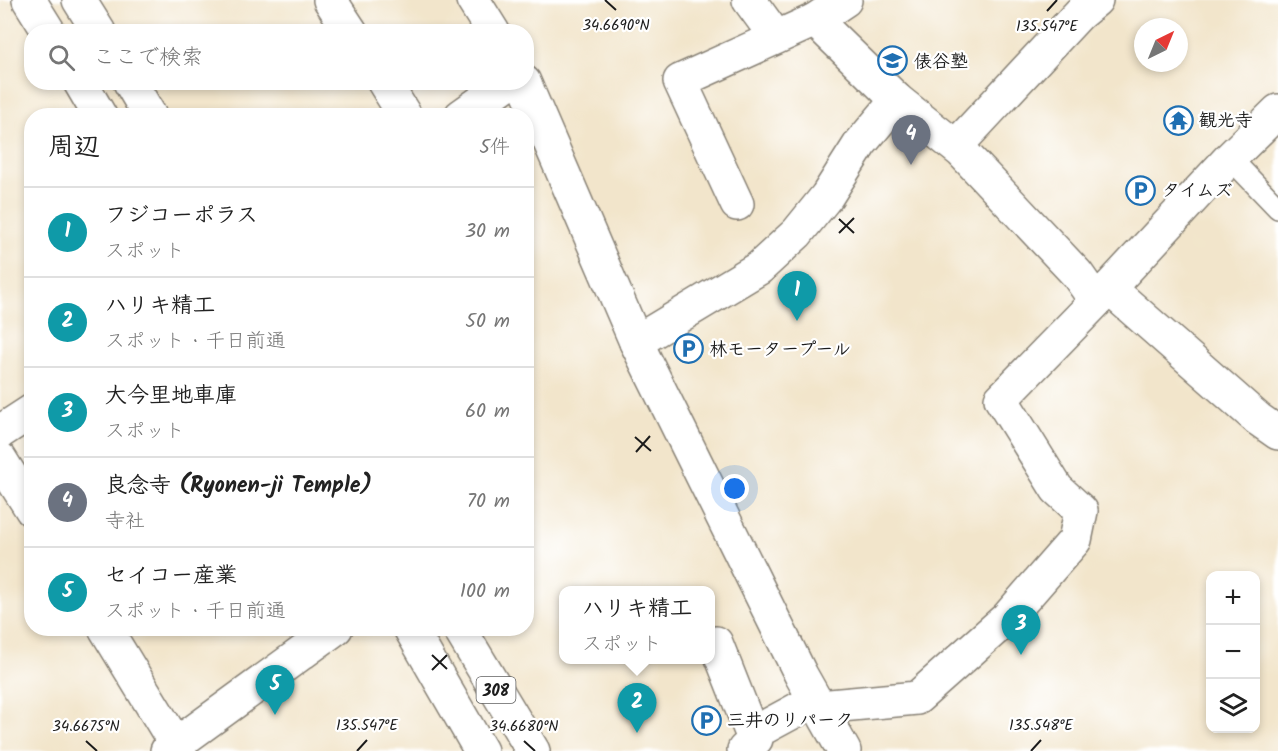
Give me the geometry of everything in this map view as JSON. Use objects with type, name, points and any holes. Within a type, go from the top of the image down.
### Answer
[{"type":"main road","points":[[29,0],[44,24]]},
{"type":"main road","points":[[79,0],[94,24]]},
{"type":"main road","points":[[330,0],[346,24]]},
{"type":"main road","points":[[473,0],[488,24]]},
{"type":"main road","points":[[749,0],[776,37]]},
{"type":"main road","points":[[737,204],[680,81],[815,20],[845,0]]},
{"type":"main road","points":[[956,146],[1086,3]]},
{"type":"main road","points":[[815,20],[897,100],[956,146],[1077,274],[1271,419]]},
{"type":"main road","points":[[85,90],[95,108]]},
{"type":"main road","points":[[135,90],[145,108]]},
{"type":"main road","points":[[389,90],[400,108]]},
{"type":"main road","points":[[472,108],[498,90]]},
{"type":"main road","points":[[528,90],[602,258],[636,342],[817,703],[844,751]]},
{"type":"main road","points":[[636,342],[759,268],[789,240],[827,196],[860,144],[897,100]]},
{"type":"main road","points":[[716,643],[753,744],[817,703],[917,698],[1007,618],[1075,540],[1081,511],[1057,489],[1001,399],[1230,158],[1278,111]]},
{"type":"main road","points":[[0,432],[24,416]]},
{"type":"main road","points":[[0,459],[24,497]]},
{"type":"main road","points":[[110,636],[174,749],[325,636]]},
{"type":"main road","name":"308","points":[[415,636],[481,751]]},
{"type":"main road","name":"308","points":[[464,636],[533,751]]},
{"type":"lane","points":[[1230,158],[1278,208]]},
{"type":"place","name":"俵谷塾","points":[[893,61]]},
{"type":"place","name":"観光寺","points":[[1178,120]]},
{"type":"place","name":"良念寺 (Ryonen-ji Temple)","points":[[911,165]]},
{"type":"place","name":"タイムズ","points":[[1141,190]]},
{"type":"place","name":"フジコーポラス","points":[[797,321]]},
{"type":"place","name":"林モータープール","points":[[688,349]]},
{"type":"place","name":"大今里地車庫","points":[[1021,655]]},
{"type":"place","name":"セイコー産業","points":[[275,715]]},
{"type":"place","name":"三井のリパーク","points":[[706,720]]},
{"type":"place","name":"ハリキ精工","points":[[637,733]]}]
